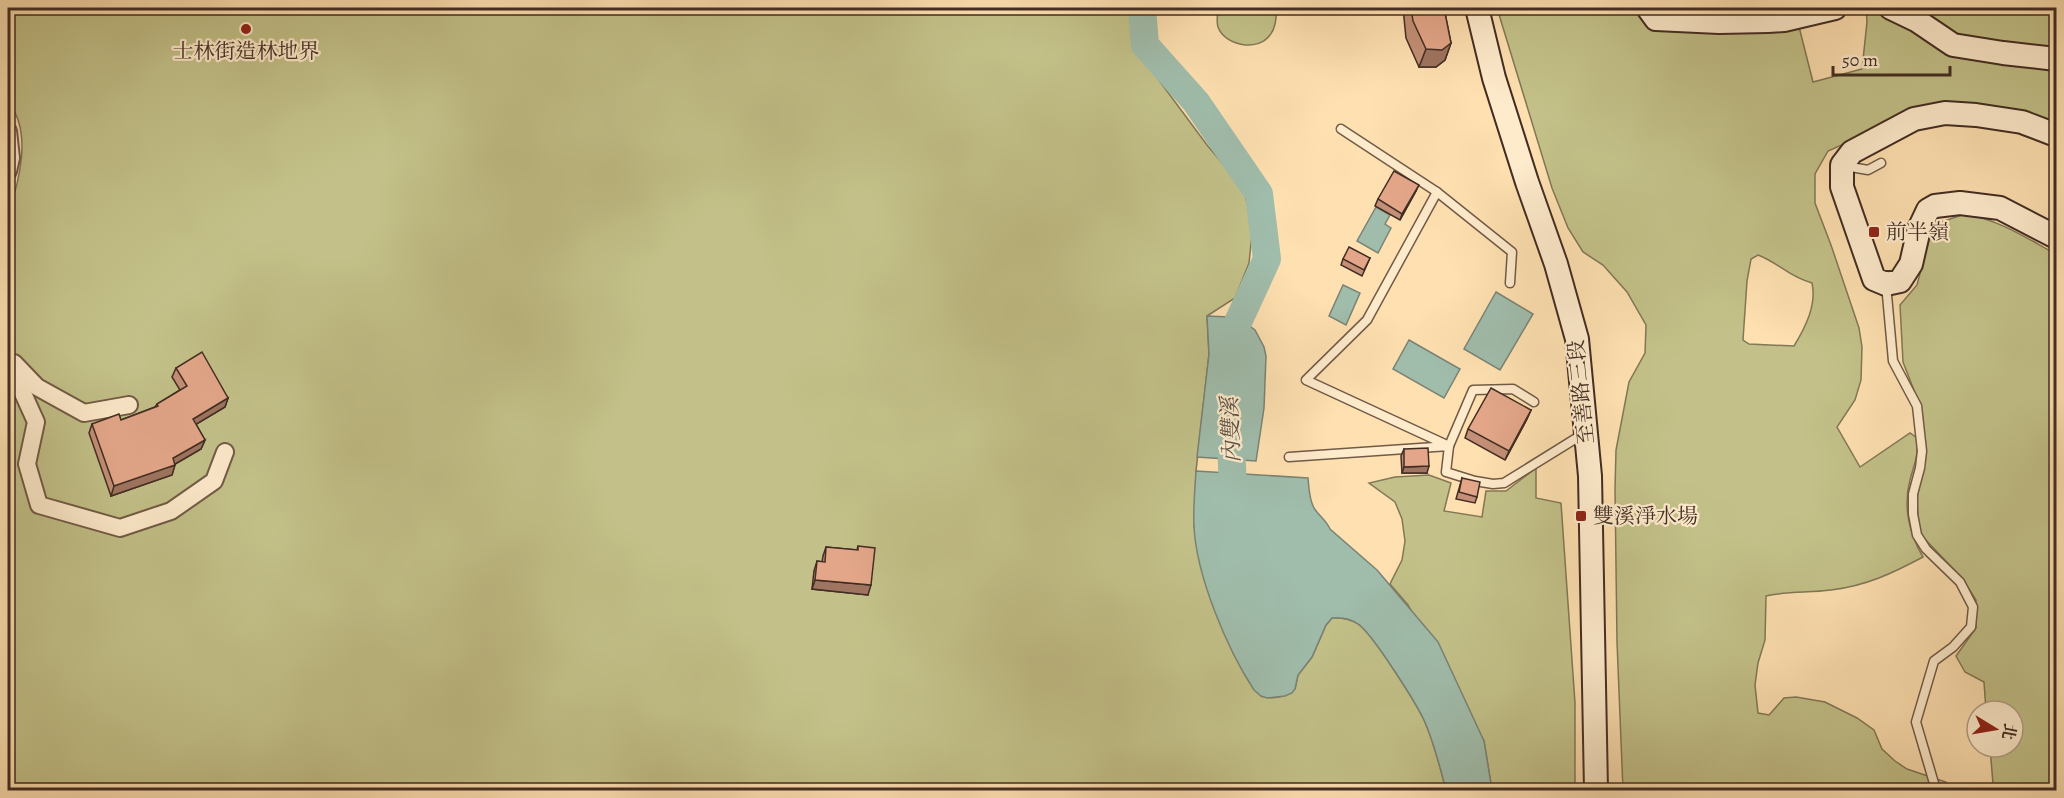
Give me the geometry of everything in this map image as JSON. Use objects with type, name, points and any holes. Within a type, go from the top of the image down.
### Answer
[{"type":"street","name":"至善路三段","points":[[1476,8],[1494,78],[1556,264],[1577,339],[1590,476],[1596,790]]},
{"type":"street","points":[[1648,8],[1656,19],[1719,22],[1784,20],[1834,8]]},
{"type":"street","points":[[1890,8],[1916,20],[1953,45],[2056,59]]},
{"type":"street","points":[[2056,135],[2022,122],[1945,113],[1914,119],[1852,152],[1842,165],[1842,187],[1874,279],[1886,284],[1900,281],[1911,264],[1919,229],[1928,210],[1935,206],[1960,203],[2000,208],[2056,237]]},
{"type":"street","points":[[8,131],[11,158],[8,171]]},
{"type":"street","points":[[8,358],[37,387],[84,413],[129,405]]},
{"type":"street","points":[[8,358],[36,422],[27,464],[39,505],[120,528],[171,511],[214,481],[225,452]]},
{"type":"lane","points":[[1341,129],[1437,192],[1512,252],[1510,283]]},
{"type":"lane","points":[[1842,165],[1868,170],[1881,163]]},
{"type":"lane","points":[[1437,192],[1367,320],[1306,380],[1449,446]]},
{"type":"lane","points":[[1886,284],[1893,361],[1917,406],[1922,451],[1913,494],[1913,514],[1917,535],[1926,549],[1960,582],[1974,608],[1971,627],[1953,647],[1934,661],[1916,722],[1936,790]]},
{"type":"lane","points":[[1534,402],[1513,389],[1473,390],[1449,446],[1446,472],[1475,481],[1504,483],[1586,432]]},
{"type":"lane","points":[[1289,457],[1449,446]]},
{"type":"shaded area","points":[[8,8],[1129,8],[1135,48],[1207,145],[1243,188],[1253,225],[1249,263],[1235,298],[1207,316],[1209,354],[1196,471],[1194,527],[1261,696],[1279,697],[1295,689],[1298,675],[1312,657],[1326,625],[1332,618],[1346,619],[1359,624],[1383,654],[1424,720],[1446,790],[8,790],[8,215],[22,157],[22,142],[16,114],[8,102]]},
{"type":"shaded area","points":[[1218,8],[1277,8],[1270,35],[1258,44],[1250,45],[1227,39],[1218,27]]},
{"type":"shaded area","points":[[1497,8],[1816,8],[1796,15],[1813,82],[1862,69],[1867,22],[1866,8],[2056,8],[2056,42],[2049,47],[2056,69],[2056,124],[1988,107],[1855,139],[1828,151],[1815,174],[1815,203],[1859,328],[1862,347],[1861,380],[1855,400],[1837,427],[1860,467],[1910,433],[1917,438],[1917,456],[1908,490],[1907,510],[1914,539],[1923,557],[1890,573],[1856,585],[1831,590],[1766,596],[1765,640],[1758,663],[1755,685],[1758,713],[1769,715],[1784,698],[1796,697],[1825,702],[1857,718],[1874,730],[1882,749],[1895,761],[1907,769],[1946,782],[1948,790],[1623,790],[1617,642],[1616,450],[1629,382],[1645,353],[1646,325],[1627,292],[1603,265],[1583,252],[1568,228],[1552,188]],"holes":[[[1758,255],[1812,283],[1811,308],[1806,324],[1794,346],[1749,344],[1743,340],[1747,281],[1751,259]]]},
{"type":"shaded area","points":[[1965,214],[1978,217],[2001,225],[2056,254],[2056,790],[1990,790],[1993,784],[1991,759],[2025,759],[2025,699],[1985,699],[1984,682],[1965,672],[1956,656],[1976,628],[1976,600],[1962,578],[1920,534],[1916,495],[1926,456],[1922,411],[1903,362],[1900,305],[1917,285],[1935,224]]},
{"type":"shaded area","points":[[1536,468],[1536,498],[1561,503],[1575,703],[1575,790],[1492,790],[1484,741],[1408,605],[1390,584],[1402,560],[1405,541],[1402,519],[1395,502],[1369,483],[1395,477],[1429,475],[1451,483],[1444,511],[1482,517],[1486,491],[1506,491]]},
{"type":"water","points":[[1376,207],[1390,215],[1385,224],[1391,228],[1378,253],[1357,241]]},
{"type":"water","points":[[1343,285],[1360,293],[1346,325],[1329,316]]},
{"type":"water","points":[[1496,292],[1533,314],[1500,370],[1464,349]]},
{"type":"water","points":[[1207,316],[1229,317],[1248,325],[1255,330],[1264,347],[1266,356],[1264,408],[1256,461],[1197,457],[1209,354]]},
{"type":"water","points":[[1409,340],[1460,369],[1444,398],[1393,369]]},
{"type":"water","points":[[1196,471],[1308,478],[1312,505],[1330,529],[1377,570],[1438,642],[1484,741],[1492,790],[1446,790],[1431,737],[1419,711],[1373,640],[1365,630],[1352,621],[1332,618],[1326,625],[1312,657],[1298,675],[1292,693],[1267,698],[1254,690],[1224,633],[1200,567],[1194,526]]},
{"type":"building","points":[[1411,8],[1444,8],[1451,43],[1442,50],[1426,49],[1413,21]]},
{"type":"building","points":[[1394,171],[1419,185],[1402,214],[1378,199]]},
{"type":"building","points":[[1349,247],[1370,258],[1364,270],[1343,259]]},
{"type":"building","points":[[202,352],[228,398],[193,419],[205,440],[173,458],[175,465],[114,486],[92,424],[119,414],[121,420],[158,406],[157,404],[187,386],[176,368]]},
{"type":"building","points":[[1491,388],[1531,410],[1509,451],[1468,429]]},
{"type":"building","points":[[1428,448],[1429,466],[1404,467],[1404,449]]},
{"type":"building","points":[[1462,478],[1480,482],[1477,497],[1459,492]]},
{"type":"building","points":[[858,546],[875,548],[871,585],[815,580],[817,561],[825,562],[826,547],[858,550]]},
{"type":"waterway","name":"內雙溪","points":[[1142,8],[1145,45],[1196,102],[1259,194],[1267,259],[1227,346],[1228,355]]},
{"type":"waterway","name":"內雙溪","points":[[1230,420],[1234,511]]},
{"type":"place","name":"士林街造林地界","points":[[246,29]]},
{"type":"place","name":"前半嶺","points":[[1874,232]]},
{"type":"place","name":"雙溪淨水場","points":[[1581,516]]}]
